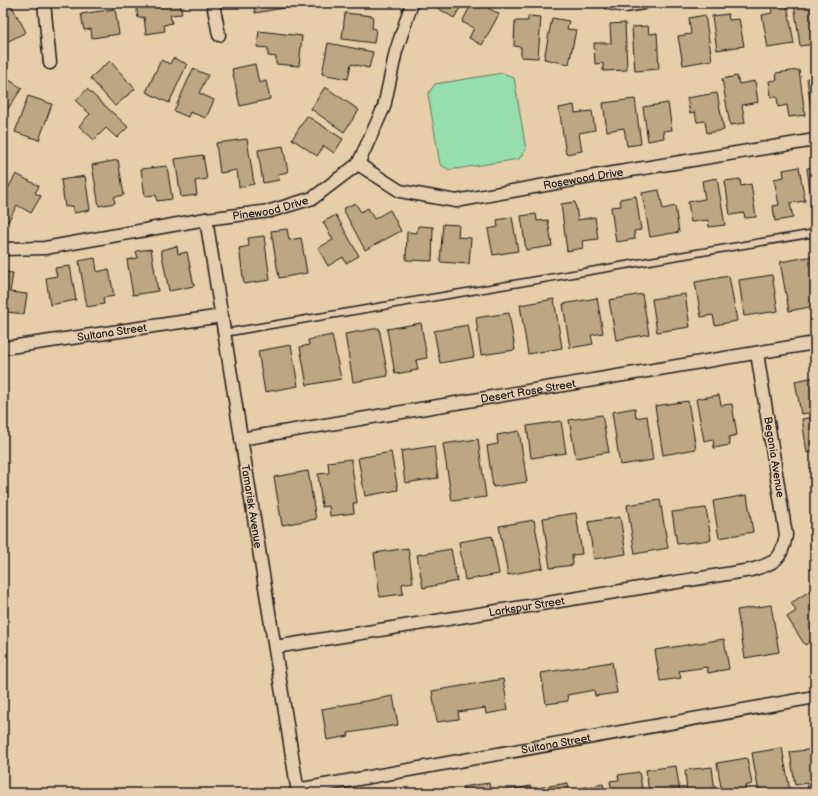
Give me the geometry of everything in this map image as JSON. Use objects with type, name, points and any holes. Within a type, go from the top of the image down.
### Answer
[{"type":"street","points":[[44,3],[50,63]]},
{"type":"street","points":[[213,3],[219,35]]},
{"type":"street","name":"Pinewood Drive","points":[[3,249],[45,248],[206,219],[270,211],[313,198],[358,164],[384,107],[396,51],[412,3]]},
{"type":"street","points":[[608,3],[625,6],[643,3]]},
{"type":"street","name":"Rosewood Drive","points":[[358,164],[400,191],[456,201],[601,175],[815,140]]},
{"type":"street","name":"Tamarisk Avenue","points":[[206,219],[297,791]]},
{"type":"street","name":"Sultana Street","points":[[3,348],[222,316]]},
{"type":"street","name":"Desert Rose Street","points":[[241,439],[815,343]]},
{"type":"street","name":"Begonia Avenue","points":[[757,353],[786,535],[784,549],[777,559]]},
{"type":"street","name":"Larkspur Street","points":[[275,647],[751,570],[777,559]]},
{"type":"street","name":"Sultana Street","points":[[297,791],[815,698]]},
{"type":"lane","points":[[224,333],[815,234]]},
{"type":"green space","points":[[503,73],[514,78],[526,150],[519,159],[449,170],[440,164],[428,94],[435,84]]},
{"type":"building","points":[[10,3],[26,32],[3,44],[3,4]]},
{"type":"building","points":[[180,3],[182,14],[170,15],[172,23],[164,25],[165,31],[146,34],[144,17],[138,18],[136,4]]},
{"type":"building","points":[[254,3],[288,3],[289,7],[255,13]]},
{"type":"building","points":[[463,3],[454,18],[431,4]]},
{"type":"building","points":[[472,3],[491,3],[488,8],[499,14],[482,45],[469,38],[474,28],[462,22]]},
{"type":"building","points":[[794,3],[811,3],[812,10],[815,10],[815,44],[800,46]]},
{"type":"building","points":[[787,4],[794,44],[768,48],[762,15],[772,13],[771,6]]},
{"type":"building","points":[[115,9],[119,34],[92,38],[91,29],[84,30],[81,14]]},
{"type":"building","points":[[345,13],[373,16],[372,28],[376,29],[374,43],[342,39]]},
{"type":"building","points":[[728,14],[729,20],[739,19],[744,46],[717,50],[712,16]]},
{"type":"building","points":[[705,15],[712,60],[683,65],[678,36],[691,34],[689,18]]},
{"type":"building","points":[[528,16],[541,17],[538,58],[521,57],[521,47],[514,46],[515,21],[528,21]]},
{"type":"building","points":[[552,18],[569,21],[567,29],[576,30],[569,64],[544,59]]},
{"type":"building","points":[[625,23],[627,70],[603,71],[603,63],[595,64],[594,43],[611,43],[610,24]]},
{"type":"building","points":[[648,26],[649,34],[657,33],[659,69],[635,71],[632,27]]},
{"type":"building","points":[[259,31],[302,36],[299,66],[276,64],[276,57],[268,56],[268,48],[257,47]]},
{"type":"building","points":[[328,43],[373,52],[369,68],[351,64],[348,79],[322,74]]},
{"type":"building","points":[[173,58],[187,64],[169,103],[146,92],[161,60],[170,64]]},
{"type":"building","points":[[110,61],[135,89],[115,106],[90,78]]},
{"type":"building","points":[[255,64],[259,83],[266,81],[270,99],[240,106],[232,69]]},
{"type":"building","points":[[193,69],[208,75],[199,93],[214,100],[206,118],[190,112],[188,117],[174,111]]},
{"type":"building","points":[[799,70],[805,115],[789,117],[787,105],[778,107],[777,97],[771,97],[769,81],[777,80],[776,73]]},
{"type":"building","points":[[737,76],[739,84],[755,81],[758,102],[742,105],[745,123],[730,125],[722,79]]},
{"type":"building","points":[[815,77],[815,111],[811,111],[807,78]]},
{"type":"building","points":[[9,80],[22,88],[3,116],[3,90]]},
{"type":"building","points":[[325,87],[359,110],[344,132],[311,109]]},
{"type":"building","points":[[87,89],[128,127],[117,138],[106,128],[94,140],[79,126],[90,114],[76,101]]},
{"type":"building","points":[[717,93],[724,130],[707,133],[705,121],[697,122],[695,112],[690,113],[687,98]]},
{"type":"building","points":[[28,96],[52,104],[39,140],[15,132]]},
{"type":"building","points":[[635,99],[641,144],[627,146],[624,128],[607,131],[603,103]]},
{"type":"building","points":[[668,103],[672,130],[663,131],[664,138],[648,141],[643,107]]},
{"type":"building","points":[[574,105],[575,113],[592,111],[595,130],[579,133],[582,151],[566,154],[559,108]]},
{"type":"building","points":[[307,116],[343,139],[334,153],[324,146],[317,156],[292,139]]},
{"type":"building","points":[[247,139],[254,184],[239,187],[237,170],[220,173],[216,143]]},
{"type":"building","points":[[283,146],[288,172],[278,174],[279,180],[263,183],[258,150]]},
{"type":"building","points":[[203,155],[207,179],[195,181],[197,195],[181,197],[175,159]]},
{"type":"building","points":[[118,160],[124,195],[114,197],[115,203],[99,206],[92,165]]},
{"type":"building","points":[[167,166],[172,199],[157,201],[156,195],[145,196],[141,169]]},
{"type":"building","points":[[799,167],[805,201],[790,203],[793,218],[775,221],[773,206],[779,205],[774,179],[784,177],[783,170]]},
{"type":"building","points":[[815,167],[815,213],[813,214],[807,168]]},
{"type":"building","points":[[16,174],[39,186],[35,193],[41,196],[31,213],[17,205],[8,222],[3,219],[3,197]]},
{"type":"building","points":[[85,176],[90,210],[74,213],[73,206],[65,207],[61,180]]},
{"type":"building","points":[[717,178],[725,225],[709,227],[708,220],[691,222],[688,202],[705,199],[702,181]]},
{"type":"building","points":[[740,179],[741,186],[751,184],[756,217],[745,218],[744,213],[730,215],[725,181]]},
{"type":"building","points":[[659,190],[663,209],[675,206],[679,232],[650,237],[642,193]]},
{"type":"building","points":[[636,196],[641,230],[634,231],[635,239],[616,242],[611,207],[621,206],[620,199]]},
{"type":"building","points":[[575,202],[578,220],[595,217],[598,239],[582,241],[583,248],[567,251],[561,204]]},
{"type":"building","points":[[355,203],[361,212],[368,208],[374,219],[390,210],[401,231],[365,250],[343,209]]},
{"type":"building","points":[[536,214],[537,221],[548,220],[552,246],[526,250],[521,216]]},
{"type":"building","points":[[336,215],[359,256],[346,263],[343,257],[328,266],[318,248],[333,240],[323,222]]},
{"type":"building","points":[[512,217],[518,251],[493,255],[488,229],[498,227],[497,220]]},
{"type":"building","points":[[443,224],[459,225],[458,237],[471,238],[469,264],[440,262]]},
{"type":"building","points":[[418,226],[433,227],[432,261],[406,260],[407,232],[417,233]]},
{"type":"building","points":[[287,229],[289,240],[301,238],[307,273],[279,278],[271,231]]},
{"type":"building","points":[[264,236],[270,280],[244,284],[239,248],[249,246],[248,238]]},
{"type":"building","points":[[177,246],[178,254],[187,252],[194,286],[169,291],[161,250]]},
{"type":"building","points":[[151,249],[158,291],[133,295],[127,260],[138,258],[136,251]]},
{"type":"building","points":[[814,256],[815,306],[789,311],[780,262]]},
{"type":"building","points":[[95,258],[97,272],[109,269],[114,296],[103,298],[104,304],[87,307],[79,261]]},
{"type":"building","points":[[70,266],[76,300],[50,305],[46,278],[57,276],[55,268]]},
{"type":"building","points":[[3,272],[13,273],[10,292],[27,294],[24,314],[7,312],[6,320],[3,319]]},
{"type":"building","points":[[772,275],[778,311],[744,316],[739,280]]},
{"type":"building","points":[[729,276],[737,321],[715,325],[713,315],[701,317],[695,282]]},
{"type":"building","points":[[642,294],[649,334],[616,340],[609,300]]},
{"type":"building","points":[[685,294],[690,327],[657,332],[652,299]]},
{"type":"building","points":[[597,298],[603,333],[591,335],[593,344],[570,348],[563,304]]},
{"type":"building","points":[[554,299],[562,348],[528,354],[520,305]]},
{"type":"building","points":[[509,313],[515,350],[481,355],[476,318]]},
{"type":"building","points":[[421,323],[427,358],[416,360],[418,370],[395,374],[387,329]]},
{"type":"building","points":[[468,325],[474,357],[440,363],[434,331]]},
{"type":"building","points":[[379,328],[388,376],[353,382],[345,334]]},
{"type":"building","points":[[332,335],[341,379],[307,385],[300,347],[309,345],[308,340]]},
{"type":"building","points":[[291,345],[298,386],[265,392],[258,351]]},
{"type":"building","points":[[815,377],[815,412],[801,414],[795,381]]},
{"type":"building","points":[[719,395],[721,405],[732,404],[737,435],[729,437],[730,445],[714,448],[713,439],[704,441],[696,399]]},
{"type":"building","points":[[688,401],[696,449],[663,455],[655,406]]},
{"type":"building","points":[[635,408],[636,418],[647,416],[653,460],[620,465],[612,412]]},
{"type":"building","points":[[602,415],[609,452],[576,458],[569,420]]},
{"type":"building","points":[[815,417],[815,452],[807,453],[802,419]]},
{"type":"building","points":[[561,421],[566,453],[531,458],[527,426]]},
{"type":"building","points":[[519,431],[527,482],[493,487],[487,446],[498,444],[497,435]]},
{"type":"building","points":[[478,439],[486,497],[452,501],[443,444]]},
{"type":"building","points":[[434,446],[438,478],[405,483],[401,451]]},
{"type":"building","points":[[391,452],[398,490],[365,496],[358,458]]},
{"type":"building","points":[[351,459],[357,503],[353,503],[354,513],[330,516],[329,506],[322,507],[318,474],[329,473],[328,462]]},
{"type":"building","points":[[308,471],[316,519],[282,525],[274,477]]},
{"type":"building","points":[[815,482],[815,504],[814,504],[811,483]]},
{"type":"building","points":[[747,495],[753,532],[719,538],[713,501]]},
{"type":"building","points":[[660,500],[668,548],[635,554],[627,505]]},
{"type":"building","points":[[706,508],[711,540],[677,544],[672,512]]},
{"type":"building","points":[[576,513],[582,554],[572,555],[573,565],[550,568],[543,518]]},
{"type":"building","points":[[620,517],[626,554],[594,559],[588,522]]},
{"type":"building","points":[[534,520],[543,568],[508,575],[499,526]]},
{"type":"building","points":[[492,536],[499,574],[465,580],[459,542]]},
{"type":"building","points":[[408,548],[413,582],[402,584],[403,594],[380,597],[374,553]]},
{"type":"building","points":[[451,549],[457,581],[423,588],[417,555]]},
{"type":"building","points":[[811,590],[815,595],[815,638],[805,645],[787,617],[796,611],[791,603]]},
{"type":"building","points":[[771,605],[779,652],[745,658],[737,610]]},
{"type":"building","points":[[724,639],[729,669],[708,673],[707,667],[679,671],[681,678],[660,681],[655,650]]},
{"type":"building","points":[[612,662],[617,693],[595,696],[594,690],[567,695],[568,701],[546,704],[541,673]]},
{"type":"building","points":[[503,679],[508,710],[486,714],[485,708],[458,712],[459,719],[437,722],[432,691]]},
{"type":"building","points":[[393,696],[398,725],[348,733],[349,736],[327,740],[322,709]]},
{"type":"building","points":[[782,748],[790,791],[780,793],[759,793],[752,753]]},
{"type":"building","points":[[815,749],[815,788],[808,789],[807,783],[795,785],[790,752]]},
{"type":"building","points":[[747,758],[752,784],[745,786],[746,793],[722,793],[717,763]]},
{"type":"building","points":[[676,766],[680,793],[649,793],[646,770]]},
{"type":"building","points":[[712,767],[715,793],[687,793],[685,770]]},
{"type":"building","points":[[639,772],[643,793],[612,793],[610,781],[619,780],[618,775]]},
{"type":"building","points":[[489,783],[491,793],[463,793],[462,787]]},
{"type":"building","points":[[568,783],[569,793],[538,793],[537,788]]},
{"type":"building","points":[[603,784],[605,793],[576,793],[575,789]]},
{"type":"building","points":[[531,786],[533,793],[501,793],[501,791]]}]
